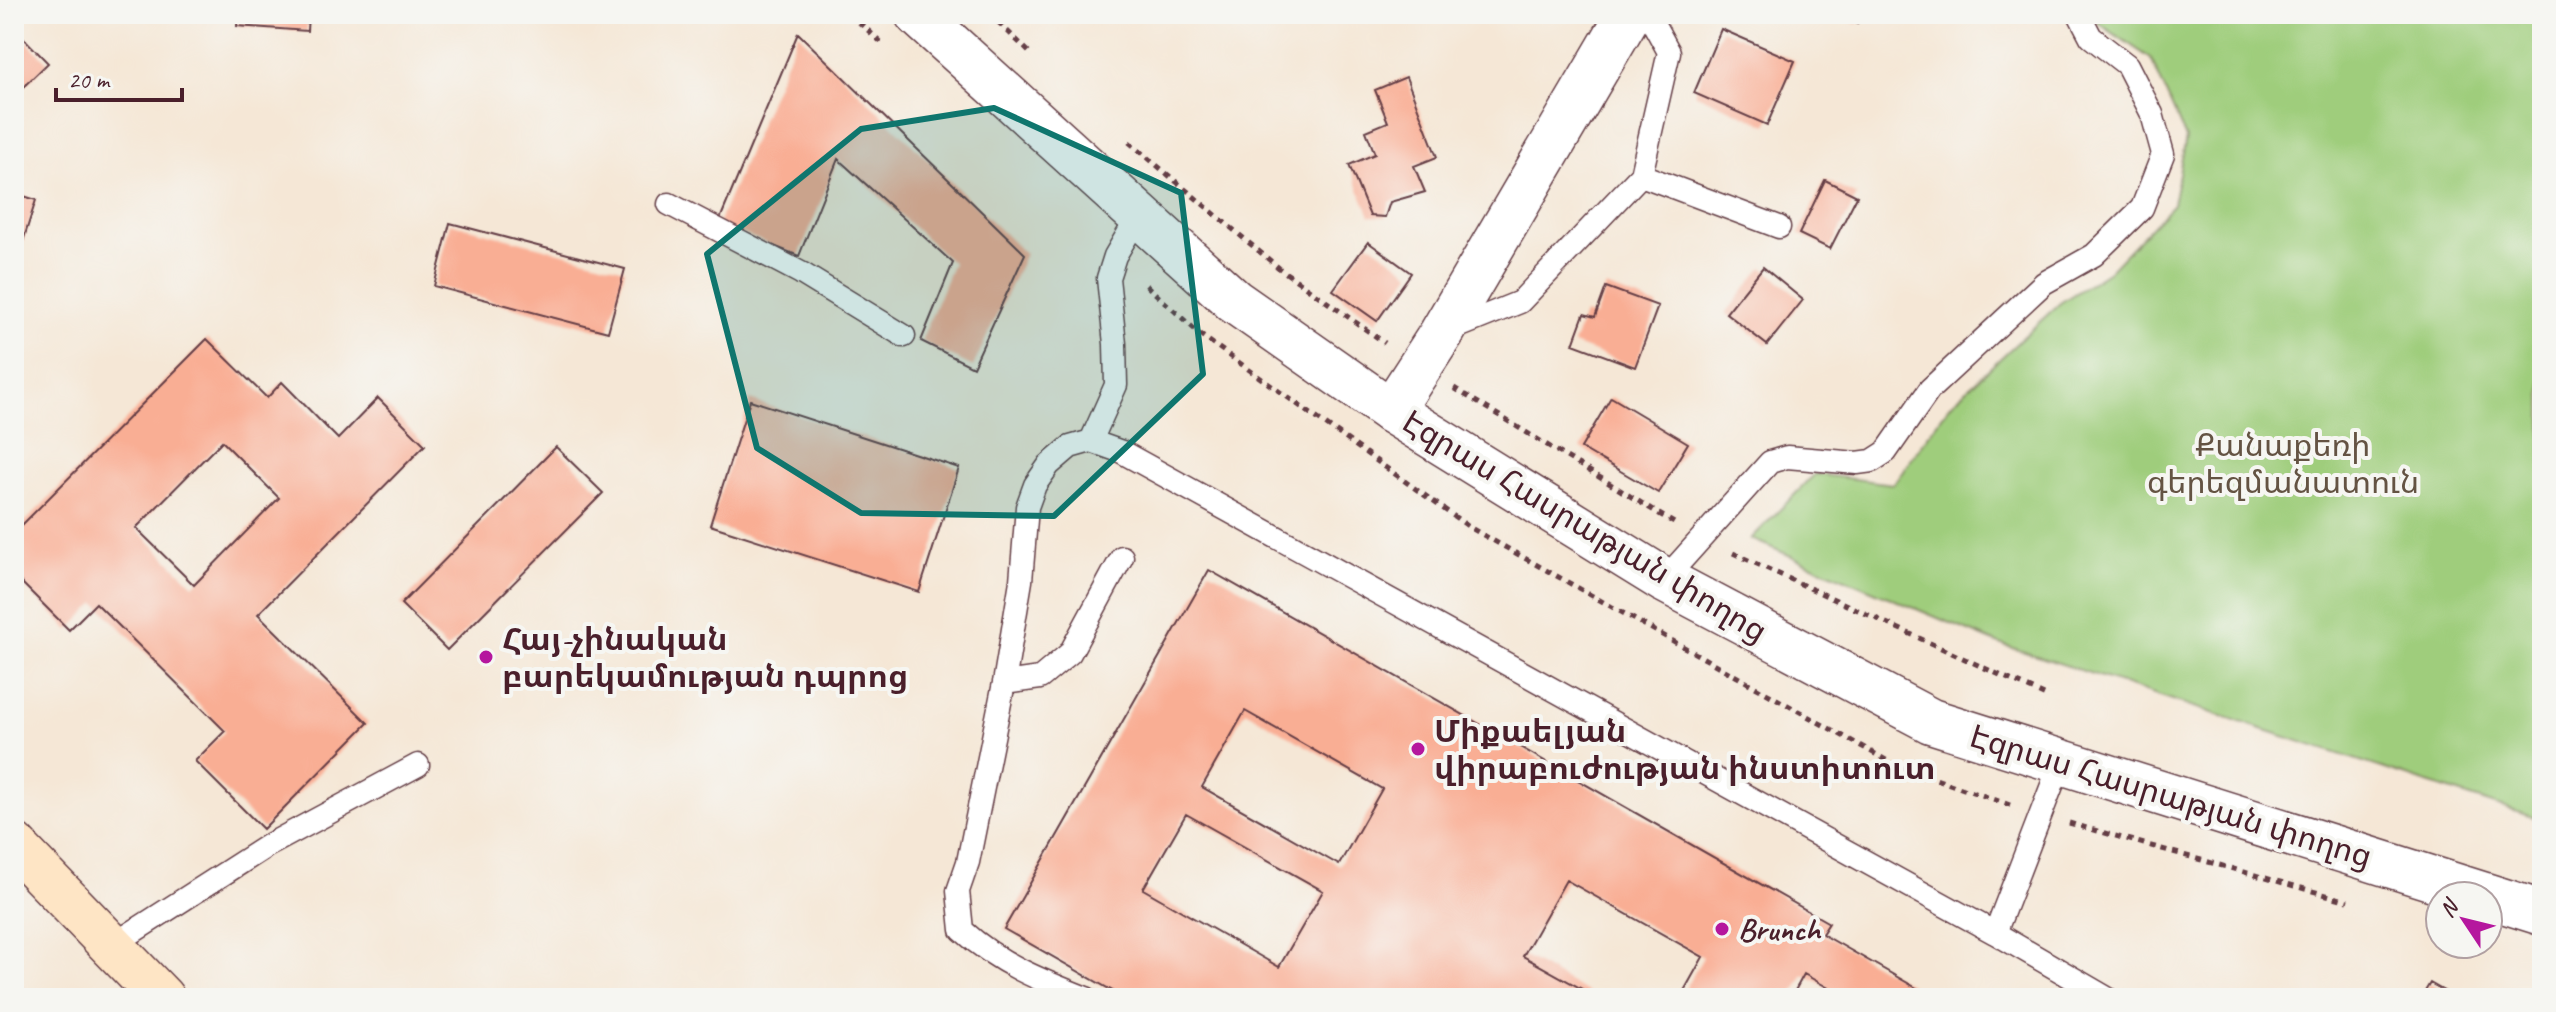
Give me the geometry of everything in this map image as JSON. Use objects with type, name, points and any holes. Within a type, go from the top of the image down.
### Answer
[{"type":"main road","points":[[14,845],[162,998]]},
{"type":"street","name":"Էզրաս Հասրաթյան փողոց","points":[[888,14],[1135,222],[1234,301],[1391,411],[1664,580],[2052,785],[2542,913]]},
{"type":"street","name":"Էզրաս Հասրաթյան փողոց","points":[[917,14],[1135,222],[1225,318],[1379,421],[1654,596],[1927,738],[2052,785],[2424,892]]},
{"type":"street","points":[[1391,411],[1629,14]]},
{"type":"street","points":[[2504,917],[2542,929]]},
{"type":"lane","points":[[1430,350],[1520,302],[1641,175],[1669,52],[1648,14]]},
{"type":"lane","points":[[1664,580],[1770,462],[1779,458],[1857,463],[1872,461],[1886,452],[1930,389],[2044,283],[2094,255],[2142,208],[2163,154],[2152,114],[2127,65],[2091,37],[2079,14]]},
{"type":"lane","points":[[1641,175],[1779,227]]},
{"type":"lane","points":[[669,204],[801,273],[904,336]]},
{"type":"lane","points":[[1091,441],[1116,385],[1108,278],[1115,256],[1135,222]]},
{"type":"lane","points":[[1086,998],[1030,976],[988,954],[962,930],[958,891],[968,862],[1004,683],[1021,581],[1027,507],[1035,485],[1049,465],[1070,447],[1091,441],[1122,452],[1995,933],[2107,998]]},
{"type":"lane","points":[[1004,683],[1040,678],[1070,653],[1122,557]]},
{"type":"lane","points":[[111,946],[267,846],[418,765]]},
{"type":"lane","points":[[1995,933],[2052,785]]},
{"type":"path","points":[[990,14],[1041,63]]},
{"type":"path","points":[[1121,135],[1279,268],[1430,350],[1701,539],[2046,696]]},
{"type":"path","points":[[2052,785],[2351,902]]},
{"type":"highlighted area","points":[[994,108],[1181,193],[1203,374],[1054,516],[861,513],[757,448],[707,254],[861,129]]},
{"type":"green space","name":"Քանաքեռի գերեզմանատուն","points":[[2094,14],[2542,14],[2542,820],[1997,643],[1751,539],[1815,474],[1893,484],[1950,405],[2060,303],[2109,271],[2173,204],[2186,138],[2151,59],[2094,20]]},
{"type":"building","points":[[151,14],[151,19],[116,16]]},
{"type":"building","points":[[238,14],[308,14],[307,31],[237,26]]},
{"type":"building","points":[[1834,14],[1861,14],[1857,24]]},
{"type":"building","points":[[14,28],[48,63],[14,96]]},
{"type":"building","points":[[1721,29],[1795,61],[1767,125],[1694,93]]},
{"type":"building","points":[[798,33],[1025,254],[973,367],[921,341],[953,263],[838,159],[799,256],[718,224]]},
{"type":"building","points":[[1406,77],[1437,157],[1414,166],[1425,192],[1390,202],[1385,217],[1370,216],[1349,165],[1375,154],[1366,131],[1388,122],[1375,90]]},
{"type":"building","points":[[1825,180],[1857,196],[1830,249],[1799,234]]},
{"type":"building","points":[[14,193],[36,200],[19,254],[14,253]]},
{"type":"building","points":[[450,223],[625,269],[608,332],[434,286]]},
{"type":"building","points":[[1368,242],[1411,273],[1377,321],[1333,290]]},
{"type":"building","points":[[1763,267],[1803,300],[1767,345],[1726,313]]},
{"type":"building","points":[[1606,287],[1658,306],[1635,367],[1573,344],[1584,314],[1595,317]]},
{"type":"building","points":[[207,339],[267,398],[282,382],[338,439],[378,398],[425,445],[258,614],[368,723],[263,829],[195,761],[225,731],[96,603],[69,630],[14,575],[14,533]],"holes":[[[222,441],[279,498],[194,585],[136,528]]]},
{"type":"building","points":[[1611,397],[1688,443],[1658,493],[1581,448]]},
{"type":"building","points":[[750,400],[959,468],[919,592],[710,525]]},
{"type":"building","points":[[556,447],[603,493],[447,650],[401,604]]},
{"type":"building","name":"Միքաելյան վիրաբուժության ինստիտուտ","points":[[1209,570],[1829,923],[1822,934],[1934,998],[1839,998],[1841,995],[1804,974],[1791,998],[1680,998],[1703,957],[1566,880],[1523,956],[1598,998],[1521,998],[1506,990],[1501,998],[1125,998],[1004,929]],"holes":[[[1245,711],[1382,789],[1339,865],[1202,787]],[[1186,814],[1323,891],[1279,967],[1143,889]]]},
{"type":"building","points":[[2430,983],[2456,998],[2421,998]]},
{"type":"place","name":"Հայ-չինական բարեկամության դպրոց","points":[[486,657]]},
{"type":"place","name":"Միքաելյան վիրաբուժության ինստիտուտ","points":[[1418,749]]},
{"type":"place","name":"Brunch","points":[[1722,929]]}]
